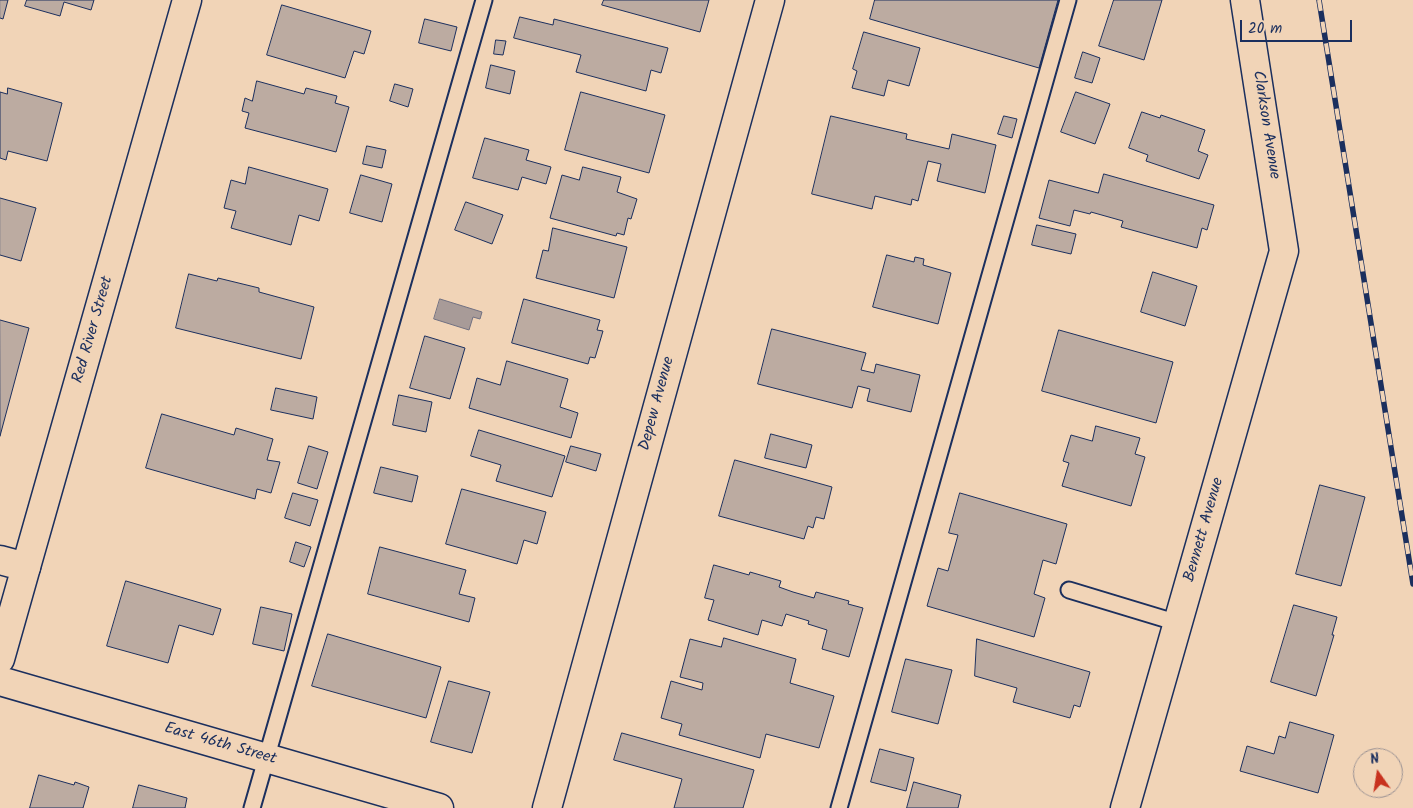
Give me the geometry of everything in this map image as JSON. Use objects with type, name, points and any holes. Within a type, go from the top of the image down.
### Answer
[{"type":"street","name":"Red River Street","points":[[0,659],[187,0]]},
{"type":"street","name":"Depew Avenue","points":[[547,808],[770,0]]},
{"type":"street","name":"Clarkson Avenue","points":[[1245,0],[1284,251]]},
{"type":"street","name":"Bennett Avenue","points":[[1125,808],[1284,251]]},
{"type":"street","points":[[0,560],[26,567]]},
{"type":"street","name":"East 46th Street","points":[[0,681],[439,808]]},
{"type":"lane","points":[[252,808],[484,0]]},
{"type":"lane","points":[[839,808],[1068,0]]},
{"type":"lane","points":[[1069,590],[1178,622]]},
{"type":"shaded area","points":[[440,299],[482,312],[480,319],[473,317],[469,330],[434,319]]},
{"type":"building","points":[[0,0],[8,0],[3,19],[0,18]]},
{"type":"building","points":[[27,0],[94,0],[91,10],[64,2],[60,16],[25,6]]},
{"type":"building","points":[[604,0],[709,0],[700,32],[602,5]]},
{"type":"building","points":[[875,0],[1058,0],[1039,68],[870,19]]},
{"type":"building","points":[[1114,0],[1162,0],[1144,60],[1099,46]]},
{"type":"building","points":[[282,5],[371,31],[364,54],[354,51],[345,78],[267,55]]},
{"type":"building","points":[[520,17],[553,25],[554,19],[668,48],[661,73],[651,70],[646,91],[576,72],[581,55],[514,38]]},
{"type":"building","points":[[425,19],[457,27],[451,51],[419,43]]},
{"type":"building","points":[[864,32],[920,48],[909,86],[888,80],[884,96],[852,88],[857,71],[853,69]]},
{"type":"building","points":[[496,40],[506,41],[503,55],[494,54]]},
{"type":"building","points":[[1083,52],[1100,58],[1092,83],[1075,78]]},
{"type":"building","points":[[491,65],[515,71],[510,94],[486,88]]},
{"type":"building","points":[[257,81],[304,94],[306,88],[337,96],[335,103],[349,107],[336,152],[245,128],[249,113],[242,111],[245,98],[252,101]]},
{"type":"building","points":[[395,84],[413,89],[408,107],[390,101]]},
{"type":"building","points":[[8,88],[62,103],[47,161],[8,151],[6,160],[0,158],[0,92],[7,94]]},
{"type":"building","points":[[581,92],[665,115],[649,173],[565,150]]},
{"type":"building","points":[[1076,92],[1110,104],[1095,144],[1061,132]]},
{"type":"building","points":[[1142,112],[1160,118],[1161,115],[1205,130],[1198,151],[1208,155],[1199,179],[1146,161],[1148,155],[1129,148]]},
{"type":"building","points":[[831,116],[907,134],[906,139],[949,149],[952,134],[996,145],[985,193],[937,181],[941,164],[928,161],[918,201],[912,199],[911,205],[875,196],[872,209],[812,194]]},
{"type":"building","points":[[1004,116],[1017,119],[1012,138],[998,134]]},
{"type":"building","points":[[485,138],[529,150],[526,160],[551,167],[546,184],[522,177],[518,190],[473,178]]},
{"type":"building","points":[[367,146],[386,150],[382,168],[363,164]]},
{"type":"building","points":[[249,167],[328,189],[319,221],[299,215],[291,245],[231,228],[236,211],[224,208],[231,180],[245,184]]},
{"type":"building","points":[[583,167],[621,177],[617,192],[637,199],[631,219],[628,218],[624,235],[617,233],[616,236],[550,218],[562,175],[579,180]]},
{"type":"building","points":[[1104,174],[1214,205],[1207,230],[1202,228],[1197,248],[1121,227],[1123,221],[1091,212],[1090,214],[1074,210],[1070,226],[1039,218],[1049,180],[1098,193]]},
{"type":"building","points":[[361,175],[392,184],[382,222],[350,213]]},
{"type":"building","points":[[0,198],[36,208],[21,261],[0,255]]},
{"type":"building","points":[[466,202],[503,215],[492,244],[455,230]]},
{"type":"building","points":[[1037,225],[1076,234],[1071,254],[1032,245]]},
{"type":"building","points":[[553,228],[627,247],[614,298],[536,278],[543,250],[548,251]]},
{"type":"building","points":[[887,255],[914,262],[915,257],[924,259],[923,265],[951,273],[938,324],[873,307]]},
{"type":"building","points":[[1153,272],[1197,286],[1185,326],[1141,312]]},
{"type":"building","points":[[189,274],[217,281],[218,278],[259,288],[259,292],[314,307],[301,359],[176,328]]},
{"type":"building","points":[[524,299],[600,320],[597,330],[603,331],[595,358],[590,357],[588,364],[512,343]]},
{"type":"building","points":[[0,320],[29,328],[0,436]]},
{"type":"building","points":[[772,329],[866,353],[861,370],[874,373],[876,364],[920,375],[911,412],[867,401],[870,389],[858,386],[852,408],[758,384]]},
{"type":"building","points":[[1059,330],[1173,362],[1156,423],[1042,391]]},
{"type":"building","points":[[425,336],[465,348],[450,399],[410,388]]},
{"type":"building","points":[[507,361],[568,379],[560,407],[578,413],[571,438],[469,408],[477,378],[500,385]]},
{"type":"building","points":[[276,388],[317,397],[313,419],[271,410]]},
{"type":"building","points":[[399,395],[432,402],[426,432],[393,425]]},
{"type":"building","points":[[162,414],[234,435],[236,428],[273,439],[267,460],[280,462],[271,493],[257,489],[255,499],[146,468]]},
{"type":"building","points":[[1096,426],[1140,438],[1135,454],[1145,457],[1131,506],[1062,486],[1069,463],[1063,461],[1071,435],[1092,441]]},
{"type":"building","points":[[479,430],[565,456],[552,497],[496,481],[501,465],[471,456]]},
{"type":"building","points":[[771,434],[812,445],[806,468],[765,458]]},
{"type":"building","points":[[309,446],[328,452],[317,489],[298,483]]},
{"type":"building","points":[[571,446],[601,454],[596,471],[566,462]]},
{"type":"building","points":[[735,460],[832,487],[824,519],[816,517],[813,528],[808,526],[804,539],[719,516]]},
{"type":"building","points":[[381,467],[418,476],[412,502],[374,493]]},
{"type":"building","points":[[1320,485],[1365,497],[1341,586],[1296,574]]},
{"type":"building","points":[[462,489],[546,512],[537,544],[524,540],[517,564],[446,544]]},
{"type":"building","points":[[293,493],[318,500],[310,526],[285,518]]},
{"type":"building","points":[[960,493],[1067,524],[1056,564],[1043,560],[1034,594],[1045,598],[1034,637],[927,606],[938,568],[948,571],[958,535],[949,533]]},
{"type":"building","points":[[296,542],[311,547],[304,567],[290,562]]},
{"type":"building","points":[[380,547],[466,570],[459,594],[475,598],[469,622],[368,594]]},
{"type":"building","points":[[714,565],[749,575],[750,572],[781,581],[779,587],[793,592],[814,598],[816,592],[849,601],[848,604],[863,608],[849,657],[822,649],[827,630],[808,624],[809,621],[786,614],[782,626],[762,620],[758,635],[708,620],[714,600],[705,598]]},
{"type":"building","points":[[126,581],[221,609],[213,635],[179,625],[168,663],[107,646]]},
{"type":"building","points":[[1294,605],[1337,617],[1332,635],[1334,635],[1316,696],[1271,682]]},
{"type":"building","points":[[261,607],[292,614],[284,651],[253,644]]},
{"type":"building","points":[[328,634],[441,667],[426,718],[312,686]]},
{"type":"building","points":[[724,638],[796,659],[790,683],[834,696],[819,748],[766,734],[760,758],[679,735],[682,724],[661,718],[671,681],[702,690],[703,683],[680,677],[690,639],[721,647]]},
{"type":"building","points":[[977,639],[1090,672],[1080,707],[1074,705],[1070,718],[1013,702],[1017,688],[975,676]]},
{"type":"building","points":[[906,659],[952,670],[938,724],[892,712]]},
{"type":"building","points":[[449,681],[490,692],[472,753],[431,742]]},
{"type":"building","points":[[1290,722],[1334,735],[1318,793],[1240,771],[1247,746],[1274,754],[1279,736],[1285,738]]},
{"type":"building","points":[[622,733],[754,770],[743,808],[674,808],[682,779],[614,760]]},
{"type":"building","points":[[880,749],[914,758],[906,791],[871,782]]},
{"type":"building","points":[[39,775],[74,785],[75,782],[89,787],[83,808],[30,808]]},
{"type":"building","points":[[914,782],[961,795],[958,808],[907,808]]},
{"type":"building","points":[[139,785],[187,798],[185,808],[133,808]]},
{"type":"railway","points":[[1319,0],[1413,584]]}]
